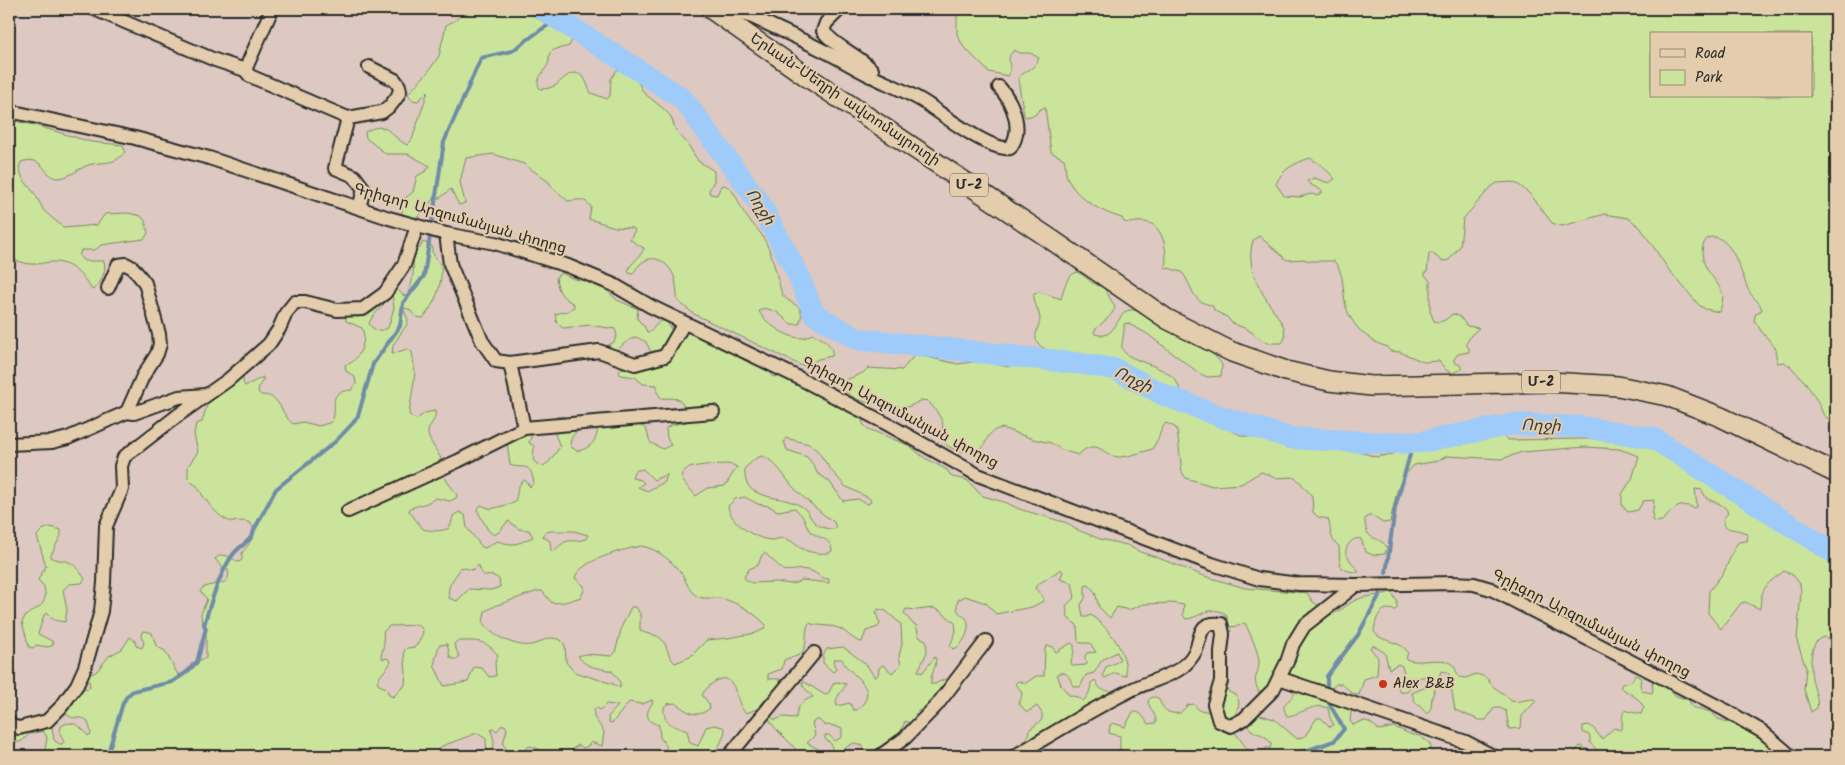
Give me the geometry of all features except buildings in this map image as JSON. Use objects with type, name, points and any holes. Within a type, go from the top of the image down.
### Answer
[{"type":"highway","name":"Երևան-Մեղրի ավտոմայրուղի","points":[[723,10],[806,76],[1052,240],[1167,320],[1232,352],[1286,371],[1328,381],[1371,386],[1550,382],[1618,386],[1667,396],[1712,414],[1836,473]]},
{"type":"street","points":[[94,9],[215,60],[245,70],[250,76],[348,118],[382,112],[391,105],[400,91],[395,80],[369,67]]},
{"type":"street","points":[[245,70],[272,9]]},
{"type":"street","points":[[723,10],[818,48],[870,76],[884,80],[928,104],[986,143],[1003,149],[1010,148],[1017,135],[1016,122],[1008,96],[999,87]]},
{"type":"street","points":[[838,11],[826,23],[823,31],[829,38],[864,60],[872,70],[870,76]]},
{"type":"street","name":"Գրիգոր Արզումանյան փողոց","points":[[9,111],[135,138],[200,156],[417,226],[446,234],[494,243],[568,266],[614,285],[650,306],[795,376],[978,475],[1212,564],[1259,579],[1299,584],[1452,583],[1474,584],[1491,589],[1725,710],[1763,732],[1791,756]]},
{"type":"street","points":[[348,118],[335,168],[354,176],[364,189],[359,208]]},
{"type":"street","points":[[9,722],[11,726],[19,728],[47,721],[61,707],[77,685],[86,667],[101,611],[106,526],[122,489],[121,466],[124,457],[177,416],[208,395],[269,344],[279,329],[286,313],[295,302],[305,302],[337,310],[355,310],[363,309],[385,293],[404,265],[417,226]]},
{"type":"street","points":[[446,234],[450,264],[482,341],[496,361],[510,363],[598,351],[635,364],[664,356],[684,323]]},
{"type":"street","points":[[108,288],[118,265],[126,264],[133,268],[144,283],[159,334],[160,344],[157,354],[143,376],[127,412]]},
{"type":"street","points":[[510,363],[524,428]]},
{"type":"street","points":[[9,444],[52,442],[68,438],[127,412],[134,413],[179,397],[208,395]]},
{"type":"street","points":[[348,511],[458,461],[524,428],[714,412]]},
{"type":"street","points":[[1015,756],[1129,691],[1178,670],[1190,659],[1203,628],[1212,623],[1221,624],[1223,634],[1221,681],[1214,704],[1219,721],[1231,726],[1244,719],[1273,690],[1287,662],[1293,644],[1304,626],[1356,585]]},
{"type":"street","points":[[880,756],[905,738],[937,705],[986,641]]},
{"type":"street","points":[[729,756],[814,653]]},
{"type":"street","points":[[1279,678],[1466,742],[1489,755]]},
{"type":"green space","points":[[467,9],[526,9],[535,17],[571,37],[572,40],[569,46],[551,51],[549,63],[538,82],[540,89],[552,87],[572,73],[576,73],[584,78],[591,93],[607,99],[610,96],[611,79],[617,70],[627,69],[633,73],[644,93],[671,117],[676,131],[687,143],[698,161],[714,171],[714,181],[709,190],[710,194],[717,195],[721,186],[725,185],[734,194],[746,216],[766,243],[783,296],[799,308],[801,312],[799,324],[791,324],[777,312],[765,308],[759,311],[762,316],[771,325],[791,336],[805,338],[813,334],[827,342],[831,348],[832,356],[818,359],[806,366],[800,365],[694,314],[678,301],[674,277],[664,262],[658,259],[647,260],[637,267],[633,274],[629,273],[628,270],[644,248],[630,239],[635,230],[633,228],[615,227],[589,219],[591,207],[586,202],[581,200],[568,201],[549,182],[524,164],[493,154],[466,158],[460,182],[465,203],[459,205],[451,189],[441,197],[432,200],[418,217],[408,218],[402,214],[402,201],[413,192],[417,176],[426,171],[430,166],[408,154],[386,154],[366,138],[365,132],[379,127],[388,130],[407,145],[412,140],[428,91],[418,101],[412,100],[408,94],[428,72],[439,56],[446,25],[456,20]]},
{"type":"green space","points":[[957,9],[1836,9],[1836,423],[1824,416],[1806,383],[1790,366],[1784,362],[1777,363],[1775,347],[1754,320],[1756,313],[1762,310],[1761,307],[1749,291],[1732,252],[1722,240],[1715,237],[1706,239],[1702,253],[1706,267],[1722,293],[1723,300],[1720,312],[1705,309],[1699,305],[1669,270],[1640,227],[1628,218],[1605,214],[1562,226],[1552,223],[1531,195],[1512,182],[1497,183],[1491,187],[1463,219],[1460,246],[1449,260],[1442,261],[1432,253],[1429,253],[1427,272],[1424,274],[1430,281],[1430,311],[1434,321],[1439,322],[1452,314],[1459,317],[1467,326],[1479,328],[1471,335],[1466,344],[1469,352],[1458,354],[1454,359],[1454,362],[1460,365],[1462,369],[1452,373],[1446,370],[1439,361],[1424,362],[1400,352],[1390,351],[1386,346],[1372,340],[1358,327],[1349,315],[1342,276],[1334,261],[1287,260],[1259,236],[1253,240],[1251,253],[1254,276],[1284,327],[1285,338],[1282,343],[1267,343],[1247,329],[1232,323],[1227,317],[1215,311],[1212,305],[1200,301],[1182,272],[1165,267],[1165,247],[1156,227],[1144,222],[1124,222],[1122,218],[1097,208],[1075,190],[1066,174],[1064,159],[1051,152],[1045,107],[1035,115],[1025,117],[1024,115],[1018,79],[1035,66],[1039,58],[1030,53],[1020,53],[1015,50],[1009,59],[1010,73],[1008,76],[989,72],[963,46],[957,34]],"holes":[[[1310,158],[1324,167],[1335,179],[1329,183],[1314,178],[1307,181],[1323,192],[1317,196],[1312,194],[1299,197],[1284,196],[1276,184],[1282,174],[1290,167]]]},
{"type":"green space","points":[[9,120],[34,125],[91,142],[123,145],[125,152],[117,160],[89,165],[61,178],[53,177],[39,163],[34,161],[21,162],[19,168],[23,179],[35,194],[44,211],[64,228],[97,225],[105,214],[128,213],[141,216],[145,221],[148,233],[144,239],[101,245],[95,250],[81,250],[79,256],[84,261],[104,261],[105,269],[102,277],[92,290],[76,270],[65,264],[52,262],[29,264],[9,261]]},
{"type":"green space","points":[[423,242],[432,246],[432,252],[441,266],[441,280],[434,300],[423,318],[416,317],[409,309],[403,308],[408,320],[393,345],[392,354],[407,349],[412,352],[415,373],[409,414],[417,419],[425,413],[435,411],[435,417],[428,430],[428,436],[441,459],[438,464],[446,480],[457,495],[456,498],[450,501],[436,498],[410,508],[409,511],[423,529],[436,531],[449,528],[453,516],[459,512],[465,515],[467,528],[482,547],[485,548],[497,541],[515,544],[533,537],[529,530],[519,529],[508,521],[494,535],[488,530],[477,510],[481,505],[491,509],[514,503],[518,487],[522,482],[525,480],[530,487],[534,483],[531,471],[526,467],[510,465],[507,442],[513,439],[516,441],[521,436],[531,434],[529,443],[534,446],[534,461],[543,466],[549,462],[560,447],[552,426],[556,417],[563,416],[567,421],[578,427],[578,431],[570,442],[571,447],[577,451],[590,446],[597,435],[597,425],[615,424],[642,426],[646,429],[651,443],[663,449],[671,445],[667,438],[666,428],[691,419],[679,400],[661,398],[657,392],[657,385],[643,384],[635,377],[621,375],[619,372],[621,369],[647,360],[651,352],[646,342],[636,337],[623,344],[613,355],[602,349],[614,342],[617,335],[615,329],[590,325],[563,328],[557,323],[555,314],[568,311],[574,307],[574,304],[563,296],[559,290],[556,277],[561,273],[605,289],[617,300],[638,309],[637,319],[649,333],[660,321],[665,322],[668,323],[670,328],[682,329],[697,334],[707,343],[726,350],[751,364],[754,363],[770,368],[773,377],[779,375],[862,418],[863,424],[868,429],[910,446],[923,457],[947,470],[952,477],[967,480],[983,496],[1067,523],[1075,529],[1100,539],[1127,545],[1140,552],[1204,576],[1245,588],[1307,593],[1313,602],[1325,609],[1329,615],[1360,598],[1391,592],[1397,601],[1397,608],[1395,610],[1386,609],[1380,613],[1374,632],[1381,638],[1404,648],[1408,652],[1406,659],[1411,661],[1446,661],[1453,665],[1459,677],[1466,678],[1476,674],[1484,677],[1511,701],[1534,699],[1536,701],[1522,716],[1521,728],[1509,729],[1506,711],[1500,708],[1494,708],[1486,720],[1479,720],[1455,710],[1448,672],[1441,671],[1432,697],[1431,708],[1427,714],[1414,700],[1412,693],[1429,686],[1427,676],[1416,678],[1407,692],[1400,692],[1398,684],[1404,672],[1402,666],[1398,664],[1389,669],[1385,653],[1373,645],[1370,648],[1378,658],[1377,675],[1364,679],[1359,695],[1352,693],[1342,684],[1336,684],[1331,689],[1334,705],[1340,707],[1352,704],[1350,721],[1353,725],[1367,721],[1379,730],[1394,727],[1420,736],[1430,744],[1433,756],[1263,756],[1266,748],[1270,748],[1272,744],[1266,737],[1253,731],[1246,724],[1257,714],[1274,719],[1297,739],[1305,736],[1317,718],[1321,718],[1330,727],[1334,725],[1328,708],[1323,707],[1312,708],[1287,716],[1284,705],[1295,693],[1281,683],[1273,684],[1259,692],[1255,679],[1259,666],[1259,657],[1245,623],[1230,627],[1226,614],[1215,610],[1186,619],[1183,615],[1184,605],[1172,603],[1143,604],[1129,610],[1117,607],[1110,618],[1099,607],[1095,592],[1089,585],[1085,586],[1085,598],[1081,605],[1083,617],[1091,615],[1111,634],[1124,658],[1126,676],[1115,673],[1105,678],[1103,675],[1106,667],[1120,659],[1117,652],[1102,660],[1094,673],[1086,675],[1080,687],[1073,686],[1066,674],[1057,674],[1061,685],[1069,695],[1083,701],[1088,695],[1091,683],[1095,680],[1100,688],[1109,691],[1110,695],[1031,742],[1027,740],[1029,730],[1042,720],[1042,713],[1037,706],[1027,712],[1019,704],[1022,694],[1015,684],[1018,681],[1026,683],[1036,676],[1044,676],[1045,649],[1047,646],[1051,646],[1056,652],[1071,643],[1074,645],[1071,664],[1074,666],[1086,665],[1088,662],[1085,660],[1085,656],[1087,653],[1096,652],[1090,643],[1081,643],[1078,640],[1077,625],[1068,618],[1066,606],[1075,597],[1072,583],[1060,579],[1063,572],[1061,569],[1037,585],[1035,588],[1043,597],[1043,601],[1032,607],[996,614],[986,603],[965,596],[958,600],[958,611],[966,618],[968,626],[964,640],[953,649],[950,646],[956,631],[955,623],[952,620],[933,608],[906,609],[904,613],[916,625],[919,637],[926,640],[927,652],[918,671],[922,673],[935,657],[936,661],[931,684],[945,679],[946,683],[928,707],[915,714],[916,723],[912,724],[905,721],[899,736],[871,756],[865,756],[863,746],[855,743],[831,755],[832,746],[825,739],[825,735],[829,735],[835,741],[842,737],[842,729],[824,725],[819,720],[816,720],[812,723],[815,735],[807,743],[818,749],[815,756],[796,756],[797,751],[777,730],[768,715],[775,720],[783,717],[796,718],[801,704],[813,697],[803,686],[802,682],[825,695],[828,694],[834,683],[846,684],[837,698],[837,706],[850,703],[853,710],[857,710],[867,695],[866,688],[845,665],[842,659],[835,659],[833,662],[836,669],[833,672],[823,663],[823,656],[827,649],[843,647],[866,664],[875,678],[878,675],[879,668],[883,665],[892,673],[901,664],[899,656],[902,644],[901,624],[886,611],[878,609],[876,613],[880,624],[878,627],[866,631],[862,642],[837,627],[809,623],[803,651],[784,660],[782,669],[768,674],[768,679],[780,679],[780,683],[757,709],[746,713],[742,709],[732,684],[728,680],[723,679],[714,682],[703,693],[702,695],[710,708],[705,712],[696,714],[675,703],[667,704],[664,707],[665,718],[673,726],[687,731],[690,743],[698,746],[706,727],[714,725],[723,727],[725,730],[716,750],[706,755],[653,756],[656,751],[664,750],[667,747],[660,737],[659,725],[651,721],[648,716],[652,700],[642,704],[629,702],[612,723],[609,722],[608,717],[618,706],[606,704],[600,710],[596,707],[594,717],[604,732],[602,746],[591,742],[583,748],[579,745],[572,749],[569,756],[550,756],[537,748],[529,746],[521,753],[508,751],[503,744],[507,729],[505,725],[502,725],[497,731],[493,728],[491,730],[494,741],[493,756],[487,756],[486,739],[477,733],[442,746],[434,756],[50,756],[45,751],[47,737],[43,731],[29,734],[22,741],[12,744],[9,749],[9,736],[20,729],[47,722],[52,727],[54,740],[59,744],[64,742],[60,733],[61,726],[65,724],[73,723],[88,736],[91,734],[89,725],[84,718],[72,717],[64,710],[79,696],[79,689],[81,687],[88,689],[90,687],[88,676],[97,671],[109,656],[122,649],[130,637],[135,641],[136,646],[142,648],[144,642],[141,636],[142,632],[152,633],[156,646],[165,651],[178,675],[187,672],[192,663],[206,658],[206,628],[202,622],[201,614],[207,599],[200,591],[203,588],[223,583],[227,580],[229,576],[228,570],[222,567],[215,559],[224,555],[239,562],[242,560],[242,553],[252,540],[254,528],[250,523],[244,521],[229,521],[221,517],[208,503],[198,487],[188,479],[188,466],[198,452],[194,434],[196,424],[202,422],[209,399],[254,366],[244,376],[245,386],[263,377],[258,392],[277,401],[288,420],[293,424],[303,422],[319,426],[332,422],[334,400],[338,393],[352,390],[356,384],[355,377],[346,371],[345,365],[358,355],[364,336],[362,328],[346,321],[345,314],[359,317],[386,299],[369,324],[378,330],[388,328],[394,308],[392,292],[394,289],[397,289],[404,296],[407,296],[411,286],[413,276],[412,254],[420,248]],"holes":[[[786,438],[809,444],[817,450],[845,486],[869,498],[871,500],[870,503],[867,504],[858,499],[843,501],[829,481],[817,473],[807,457],[787,450],[784,441]],[[762,456],[772,462],[799,493],[834,522],[836,528],[828,529],[817,524],[806,510],[798,504],[767,496],[750,488],[746,480],[745,468],[756,458]],[[705,465],[733,465],[737,467],[725,486],[708,488],[696,496],[683,481],[682,475],[684,471],[690,468]],[[643,469],[654,480],[667,474],[665,482],[647,491],[638,487],[644,483],[641,480],[632,478],[634,471]],[[745,497],[778,511],[795,508],[804,518],[811,532],[829,542],[832,551],[829,553],[812,552],[784,538],[771,540],[758,537],[744,529],[733,518],[728,506],[735,499]],[[550,531],[574,531],[588,535],[586,539],[566,542],[553,552],[551,551],[550,541],[542,536]],[[642,546],[654,550],[670,561],[682,574],[694,594],[703,598],[720,598],[733,602],[761,620],[766,625],[764,629],[756,633],[707,640],[690,657],[675,663],[660,638],[640,630],[640,614],[636,607],[631,607],[622,626],[615,653],[612,656],[585,654],[578,656],[589,665],[612,671],[619,681],[620,688],[574,672],[566,662],[565,646],[561,640],[547,638],[535,644],[519,645],[504,640],[486,628],[483,623],[485,611],[538,591],[542,591],[552,603],[565,602],[581,597],[584,586],[575,578],[578,572],[585,566],[604,556]],[[765,553],[783,570],[810,571],[829,579],[829,583],[802,580],[790,584],[776,582],[752,583],[744,577],[749,569],[758,565],[762,555]],[[479,565],[482,574],[499,579],[500,587],[491,590],[469,589],[457,601],[449,598],[450,584],[461,567],[472,570]],[[419,625],[423,630],[415,647],[407,648],[404,651],[405,685],[393,697],[389,695],[386,688],[377,682],[391,661],[387,658],[383,659],[381,656],[384,644],[383,632],[389,626]],[[457,641],[475,641],[489,646],[498,655],[495,663],[496,676],[489,677],[482,668],[474,667],[468,682],[444,686],[434,665],[439,645],[447,644],[450,657],[458,659],[459,656],[454,644]]]},
{"type":"green space","points":[[1077,272],[1104,288],[1115,307],[1094,331],[1095,334],[1108,334],[1122,315],[1130,310],[1135,311],[1208,351],[1222,365],[1221,376],[1207,377],[1146,333],[1127,323],[1124,324],[1122,346],[1125,353],[1172,376],[1178,384],[1180,394],[1169,390],[1145,375],[1137,375],[1128,379],[1129,385],[1243,436],[1265,438],[1283,445],[1324,441],[1376,457],[1393,454],[1409,447],[1424,449],[1444,443],[1462,445],[1485,434],[1497,431],[1508,440],[1611,437],[1639,440],[1701,473],[1715,478],[1728,497],[1736,499],[1762,513],[1796,524],[1805,531],[1809,545],[1836,552],[1836,633],[1831,641],[1825,637],[1816,642],[1813,647],[1811,660],[1811,673],[1817,708],[1811,712],[1804,689],[1806,668],[1797,641],[1800,584],[1793,575],[1784,571],[1766,586],[1762,595],[1760,609],[1745,602],[1741,603],[1721,629],[1708,613],[1709,591],[1724,572],[1736,545],[1739,542],[1747,541],[1748,535],[1742,531],[1724,526],[1723,519],[1728,513],[1727,510],[1722,505],[1706,498],[1702,490],[1695,489],[1697,507],[1680,506],[1662,521],[1655,522],[1652,520],[1654,500],[1643,501],[1638,510],[1628,512],[1622,505],[1622,494],[1632,479],[1639,456],[1619,449],[1585,447],[1522,452],[1502,459],[1447,456],[1438,461],[1414,465],[1402,478],[1390,522],[1383,523],[1372,516],[1368,516],[1365,519],[1369,535],[1387,547],[1385,554],[1373,555],[1366,552],[1361,539],[1355,539],[1348,546],[1346,552],[1346,555],[1359,572],[1354,572],[1340,566],[1339,546],[1333,540],[1328,519],[1318,517],[1313,512],[1312,496],[1299,481],[1293,477],[1275,478],[1262,472],[1241,484],[1213,486],[1186,478],[1182,472],[1177,430],[1166,423],[1152,449],[1121,457],[1109,454],[1096,447],[1085,449],[1078,455],[1062,450],[1051,443],[1002,428],[990,434],[979,452],[962,451],[952,448],[944,441],[942,421],[928,401],[925,400],[904,407],[865,402],[852,396],[843,386],[846,380],[863,373],[868,368],[902,370],[917,355],[958,364],[981,361],[1008,367],[1022,361],[1035,366],[1065,369],[1087,368],[1089,366],[1089,355],[1052,352],[1039,345],[1036,339],[1040,320],[1034,293],[1040,292],[1061,299],[1068,279]]},
{"type":"green space","points":[[507,442],[496,450],[493,449]]},
{"type":"green space","points":[[50,527],[61,530],[61,535],[50,557],[72,564],[85,579],[82,583],[69,584],[63,590],[67,610],[65,622],[54,620],[47,613],[44,615],[38,634],[52,641],[53,645],[48,647],[36,645],[33,648],[29,647],[22,622],[29,613],[42,605],[44,601],[44,586],[38,580],[46,566],[37,536],[42,530]]},
{"type":"green space","points":[[1226,674],[1229,681],[1227,689],[1237,696],[1239,703],[1236,714],[1226,720],[1252,756],[1123,756],[1120,748],[1120,736],[1109,733],[1110,725],[1113,723],[1125,727],[1133,712],[1144,717],[1148,724],[1156,723],[1148,701],[1153,697],[1158,698],[1164,708],[1172,713],[1180,713],[1188,705],[1193,704],[1199,710],[1211,712]]},
{"type":"green space","points":[[1635,675],[1641,678],[1640,685],[1642,691],[1652,693],[1652,683],[1655,682],[1663,685],[1676,696],[1689,700],[1692,707],[1711,712],[1718,719],[1738,725],[1758,735],[1766,742],[1770,751],[1776,756],[1576,756],[1575,752],[1580,746],[1597,753],[1597,750],[1590,743],[1590,736],[1583,732],[1583,726],[1589,725],[1602,739],[1614,728],[1620,730],[1622,728],[1623,712],[1641,714],[1644,707],[1638,699],[1620,687],[1622,684],[1632,681]]},
{"type":"waterway","name":"Ողջի","points":[[542,9],[682,98],[759,202],[798,274],[814,314],[857,339],[1115,369],[1164,395],[1222,417],[1290,438],[1384,443],[1421,442],[1515,424],[1582,427],[1653,438],[1836,554]]},
{"type":"waterway","points":[[107,756],[123,703],[127,696],[133,691],[172,682],[187,672],[197,662],[206,628],[204,625],[223,571],[235,552],[253,534],[276,489],[336,441],[358,416],[373,364],[400,326],[403,303],[424,276],[444,142],[481,58],[512,51],[558,19]]},
{"type":"waterway","points":[[1386,573],[1395,508],[1411,451],[1421,442]]},
{"type":"waterway","points":[[1291,756],[1334,741],[1344,729],[1327,700],[1327,676],[1358,635],[1380,594]]},
{"type":"place","name":"Alex B&B","points":[[1383,684]]}]
